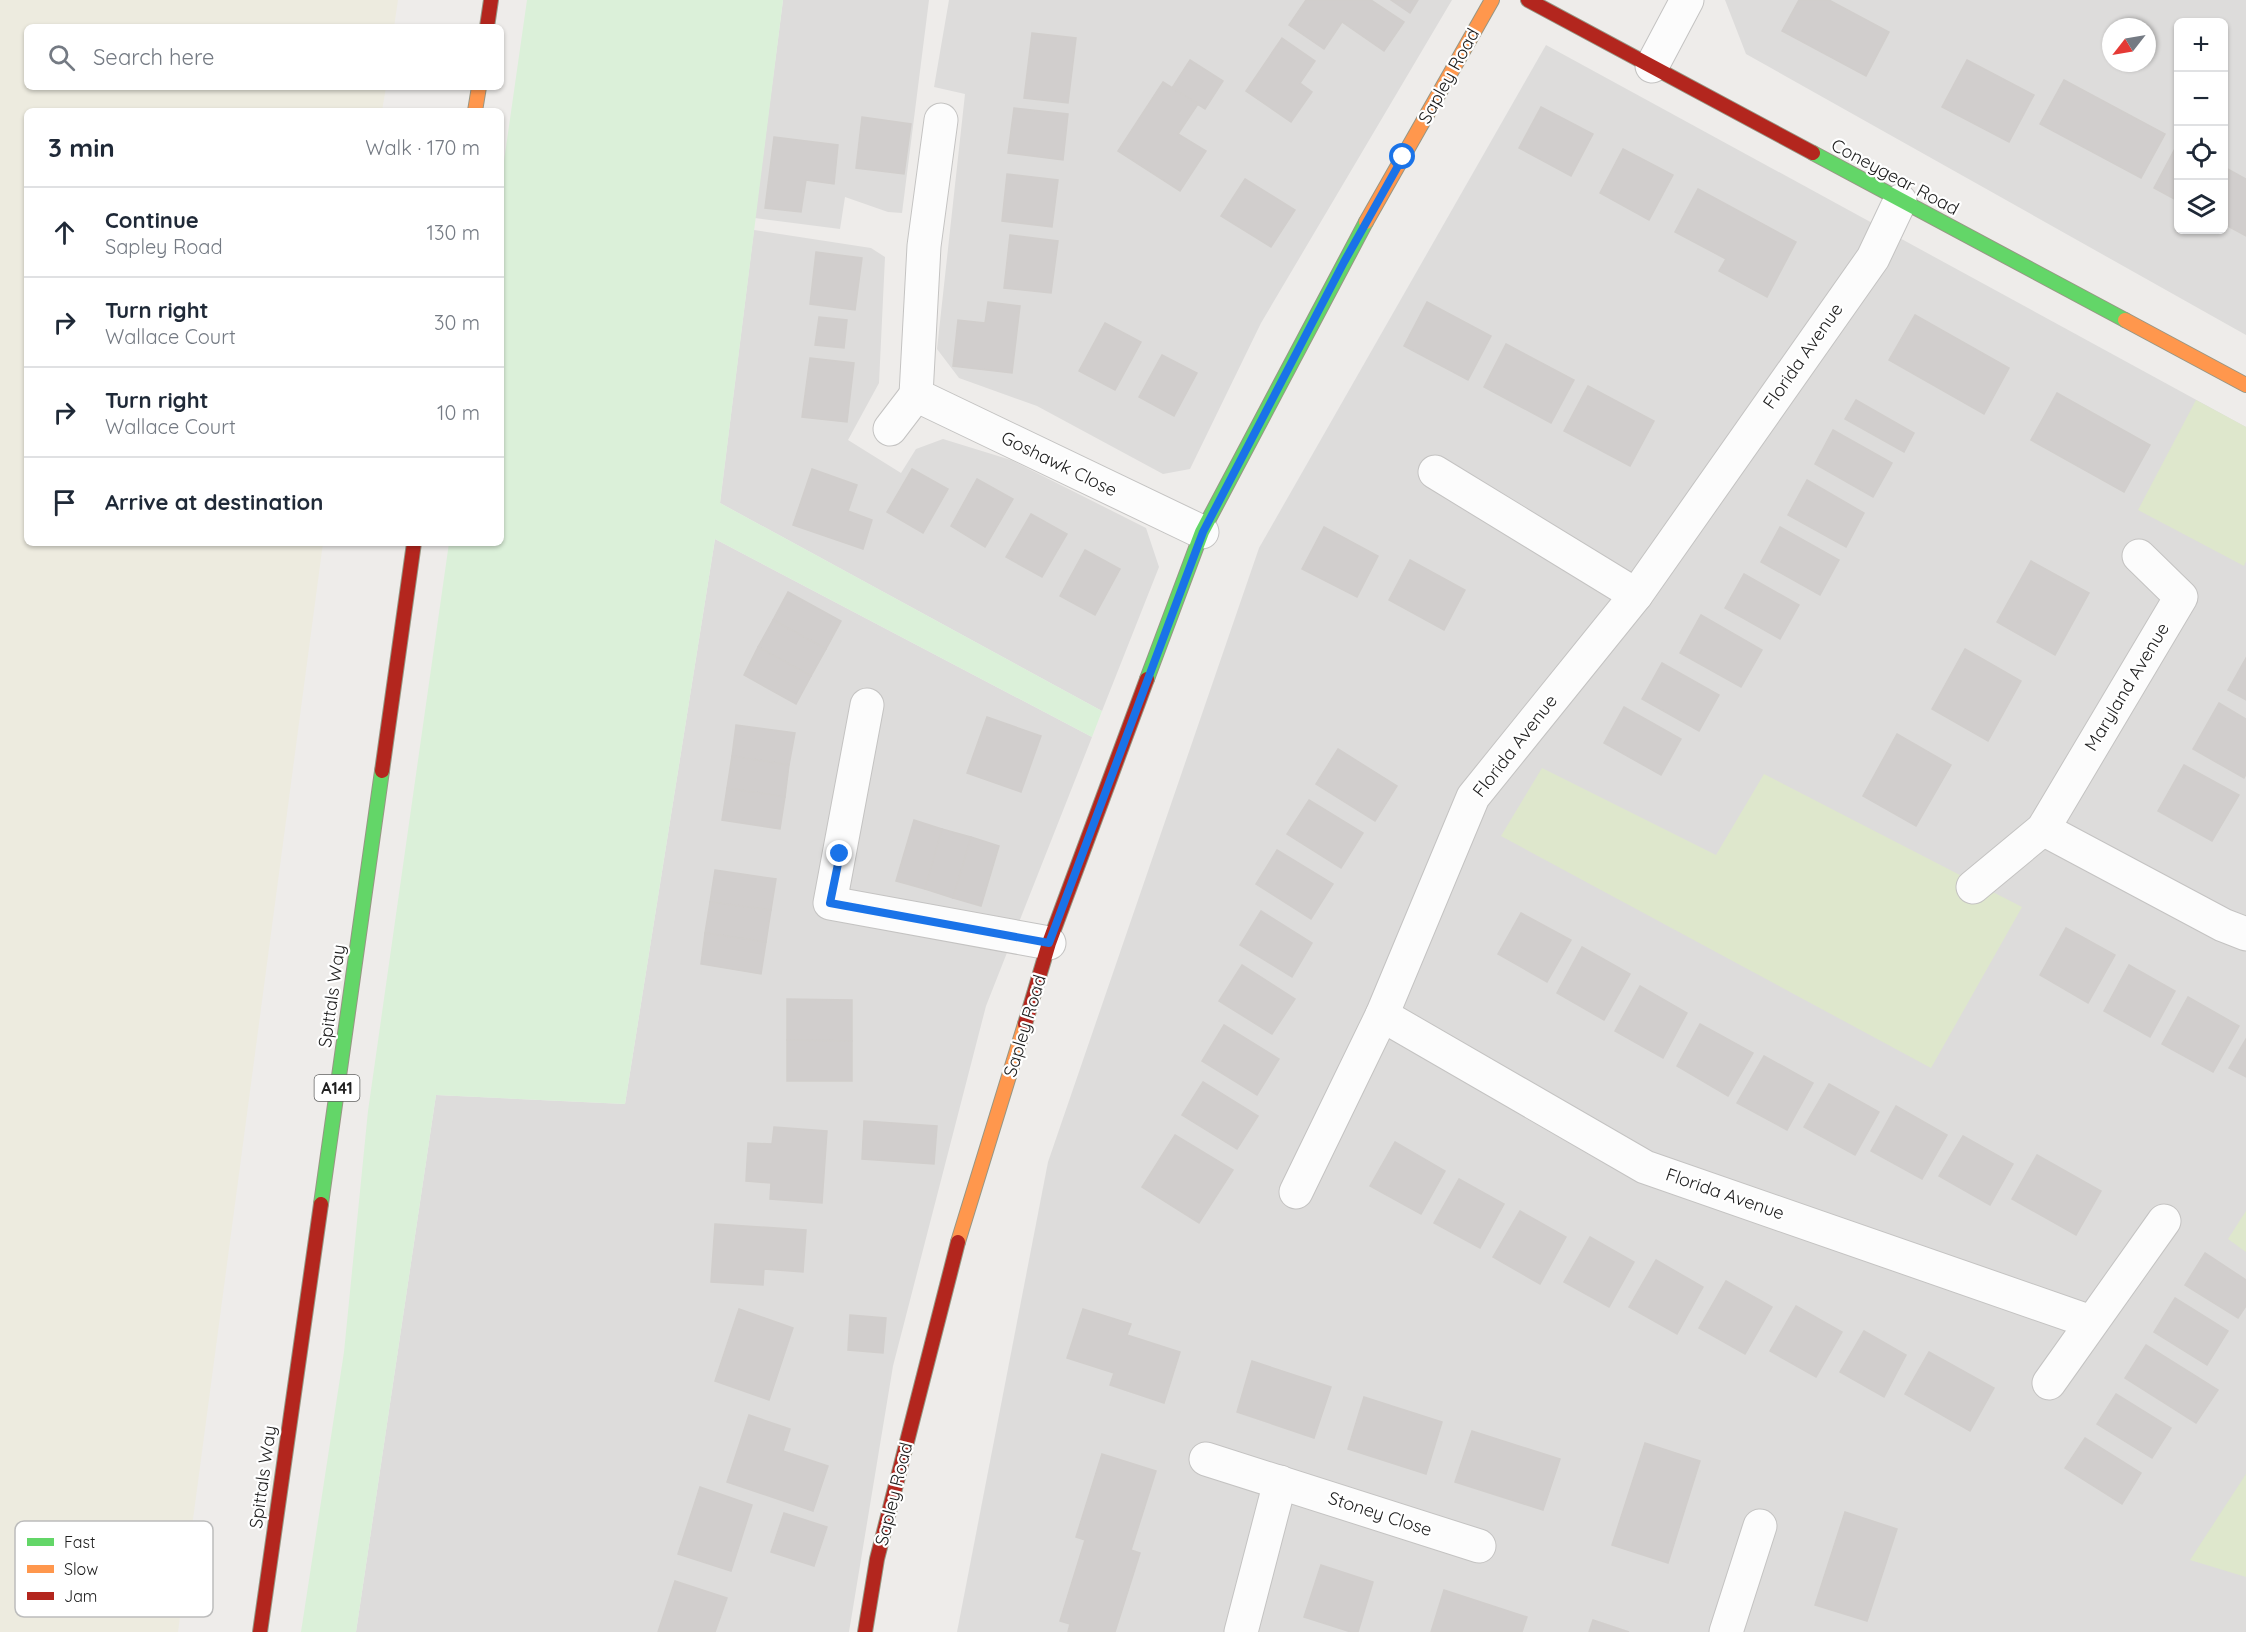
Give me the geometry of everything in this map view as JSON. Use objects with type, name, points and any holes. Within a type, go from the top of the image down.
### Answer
[{"type":"main road","points":[[487,24],[491,0]]},
{"type":"main road","name":"Sapley Road","points":[[865,1632],[877,1559],[959,1237],[1049,943],[1203,532],[1344,262],[1492,0]]},
{"type":"main road","name":"Coneygear Road","points":[[1528,0],[2246,385]]},
{"type":"main road","points":[[476,108],[478,90]]},
{"type":"main road","name":"Spittals Way","points":[[260,1632],[414,546]]},
{"type":"street","points":[[1652,66],[1688,0]]},
{"type":"street","points":[[890,429],[916,395],[924,246],[941,120]]},
{"type":"street","name":"Florida Avenue","points":[[1296,1192],[1382,1015],[1473,797],[1636,595],[1873,258],[1900,201]]},
{"type":"street","name":"Goshawk Close","points":[[916,395],[1203,532]]},
{"type":"street","points":[[1435,472],[1636,595]]},
{"type":"street","name":"Maryland Avenue","points":[[1973,887],[2043,829],[2181,597],[2139,556]]},
{"type":"street","points":[[867,705],[830,903],[1049,943]]},
{"type":"street","points":[[2043,829],[2223,925],[2246,934]]},
{"type":"street","name":"Florida Avenue","points":[[1382,1015],[1645,1167],[2091,1322]]},
{"type":"street","points":[[2049,1383],[2164,1221]]},
{"type":"street","name":"Stoney Close","points":[[1206,1460],[1479,1546]]},
{"type":"street","points":[[1241,1632],[1280,1482]]},
{"type":"street","points":[[1726,1632],[1760,1526]]},
{"type":"shaded area","points":[[0,0],[398,0],[394,24],[24,24],[24,90],[386,90],[382,108],[24,108],[24,546],[323,546],[193,1521],[15,1521],[15,1617],[180,1617],[178,1632],[0,1632]]},
{"type":"shaded area","points":[[783,0],[929,0],[902,213],[888,212],[845,197],[840,229],[755,218]]},
{"type":"shaded area","points":[[949,0],[1452,0],[1261,323],[1190,469],[1163,474],[1037,406],[959,378],[937,349],[965,94],[934,87]]},
{"type":"shaded area","points":[[1725,0],[2246,0],[2246,335],[1746,54]]},
{"type":"shaded area","points":[[1546,45],[2246,427],[2246,1632],[957,1632],[1048,1162],[1259,548]]},
{"type":"shaded area","points":[[754,230],[871,248],[885,257],[879,383],[848,440],[901,473],[916,449],[943,439],[1011,460],[1146,528],[1159,567],[1102,711],[720,503]]},
{"type":"shaded area","points":[[715,539],[1092,737],[986,1006],[893,1366],[849,1632],[356,1632],[436,1095],[625,1104]]},
{"type":"green space","points":[[527,0],[783,0],[720,503],[1102,711],[1092,737],[715,539],[625,1104],[436,1095],[356,1632],[301,1632],[344,1352],[368,1111],[449,546],[504,546],[504,161]]},
{"type":"green space","points":[[2196,400],[2246,427],[2246,561],[2244,566],[2138,510]]},
{"type":"green space","points":[[1542,768],[1716,855],[1764,774],[2022,907],[1931,1068],[1501,836]]},
{"type":"green space","points":[[2246,1211],[2246,1252],[2228,1239]]},
{"type":"green space","points":[[2246,1474],[2246,1577],[2190,1560]]},
{"type":"building","points":[[1306,0],[1371,0],[1404,22],[1384,51],[1342,22],[1324,49],[1289,25]]},
{"type":"building","points":[[1391,0],[1418,0],[1410,13]]},
{"type":"building","points":[[1799,0],[1829,0],[1889,32],[1866,76],[1782,31]]},
{"type":"building","points":[[1032,33],[1076,38],[1068,103],[1024,98]]},
{"type":"building","points":[[1282,38],[1315,61],[1300,83],[1312,92],[1291,122],[1246,91]]},
{"type":"building","points":[[1190,60],[1223,81],[1205,109],[1172,88]]},
{"type":"building","points":[[1967,60],[2034,95],[2009,142],[1942,107]]},
{"type":"building","points":[[2064,80],[2165,134],[2141,178],[2040,124]]},
{"type":"building","points":[[1163,82],[1198,104],[1178,134],[1206,151],[1180,191],[1118,151]]},
{"type":"building","points":[[1541,107],[1593,134],[1571,176],[1519,148]]},
{"type":"building","points":[[1014,108],[1068,114],[1063,160],[1008,153]]},
{"type":"building","points":[[862,117],[911,124],[904,174],[856,168]]},
{"type":"building","points":[[774,137],[838,145],[834,184],[806,180],[801,212],[765,208]]},
{"type":"building","points":[[1623,149],[1673,175],[1649,220],[1600,193]]},
{"type":"building","points":[[2174,150],[2174,199],[2154,188]]},
{"type":"building","points":[[2228,169],[2246,179],[2246,236],[2228,226]]},
{"type":"building","points":[[1007,174],[1058,180],[1052,227],[1002,221]]},
{"type":"building","points":[[1245,179],[1295,210],[1271,247],[1221,216]]},
{"type":"building","points":[[1698,189],[1796,242],[1767,297],[1719,271],[1726,259],[1675,232]]},
{"type":"building","points":[[1010,235],[1058,241],[1051,293],[1004,288]]},
{"type":"building","points":[[816,252],[862,258],[855,310],[810,304]]},
{"type":"building","points":[[988,302],[1020,306],[1012,373],[953,366],[958,320],[985,323]]},
{"type":"building","points":[[1427,302],[1491,336],[1468,380],[1404,346]]},
{"type":"building","points":[[1915,315],[2009,368],[1984,414],[1889,360]]},
{"type":"building","points":[[819,317],[847,320],[844,348],[815,345]]},
{"type":"building","points":[[1105,323],[1141,342],[1115,390],[1079,371]]},
{"type":"building","points":[[1506,344],[1574,380],[1551,423],[1484,387]]},
{"type":"building","points":[[1162,355],[1197,373],[1174,416],[1139,397]]},
{"type":"building","points":[[810,358],[854,363],[847,422],[802,417]]},
{"type":"building","points":[[1588,386],[1654,421],[1630,466],[1564,431]]},
{"type":"building","points":[[2057,393],[2150,445],[2124,492],[2031,440]]},
{"type":"building","points":[[1856,400],[1914,433],[1904,452],[1845,419]]},
{"type":"building","points":[[1833,430],[1892,463],[1873,497],[1815,464]]},
{"type":"building","points":[[812,469],[857,485],[848,511],[872,520],[863,549],[793,525]]},
{"type":"building","points":[[912,469],[948,489],[923,533],[887,512]]},
{"type":"building","points":[[977,479],[1013,499],[985,547],[951,526]]},
{"type":"building","points":[[1807,480],[1864,513],[1846,547],[1788,515]]},
{"type":"building","points":[[1031,514],[1067,534],[1042,577],[1006,557]]},
{"type":"building","points":[[1324,527],[1378,556],[1357,597],[1302,569]]},
{"type":"building","points":[[1780,527],[1839,560],[1820,595],[1761,562]]},
{"type":"building","points":[[1085,550],[1120,569],[1095,615],[1060,596]]},
{"type":"building","points":[[1410,560],[1465,590],[1444,630],[1389,600]]},
{"type":"building","points":[[2031,561],[2089,593],[2055,655],[1997,622]]},
{"type":"building","points":[[1744,574],[1799,605],[1780,639],[1725,608]]},
{"type":"building","points":[[788,592],[841,621],[826,649],[773,620]]},
{"type":"building","points":[[1701,615],[1762,650],[1741,687],[1680,653]]},
{"type":"building","points":[[773,620],[826,649],[811,676],[758,647]]},
{"type":"building","points":[[758,647],[811,676],[796,704],[744,675]]},
{"type":"building","points":[[1965,649],[2021,681],[1988,741],[1932,709]]},
{"type":"building","points":[[2246,658],[2246,700],[2228,690]]},
{"type":"building","points":[[1662,663],[1719,695],[1699,731],[1642,699]]},
{"type":"building","points":[[2219,703],[2246,719],[2246,774],[2244,778],[2193,749]]},
{"type":"building","points":[[1624,707],[1681,739],[1661,775],[1604,743]]},
{"type":"building","points":[[987,717],[1041,736],[1021,792],[967,773]]},
{"type":"building","points":[[736,725],[795,733],[789,765],[732,756]]},
{"type":"building","points":[[1897,734],[1951,765],[1916,826],[1863,796]]},
{"type":"building","points":[[1338,749],[1397,786],[1375,821],[1316,784]]},
{"type":"building","points":[[732,756],[789,765],[785,797],[727,788]]},
{"type":"building","points":[[2184,765],[2239,795],[2212,841],[2158,811]]},
{"type":"building","points":[[727,788],[785,797],[780,829],[722,820]]},
{"type":"building","points":[[1309,800],[1363,833],[1341,868],[1287,834]]},
{"type":"building","points":[[914,820],[942,829],[925,889],[896,881]]},
{"type":"building","points":[[942,829],[971,837],[953,898],[925,889]]},
{"type":"building","points":[[971,837],[999,846],[981,906],[953,898]]},
{"type":"building","points":[[1277,850],[1333,884],[1311,919],[1256,884]]},
{"type":"building","points":[[715,870],[776,879],[771,910],[710,902]]},
{"type":"building","points":[[710,902],[771,910],[766,942],[705,933]]},
{"type":"building","points":[[1261,911],[1312,943],[1292,977],[1240,945]]},
{"type":"building","points":[[1521,913],[1571,940],[1547,982],[1498,954]]},
{"type":"building","points":[[2066,928],[2115,955],[2088,1003],[2040,975]]},
{"type":"building","points":[[705,933],[766,942],[761,974],[701,964]]},
{"type":"building","points":[[1582,947],[1630,974],[1604,1020],[1557,993]]},
{"type":"building","points":[[1242,965],[1295,999],[1272,1034],[1219,1001]]},
{"type":"building","points":[[2129,965],[2175,991],[2150,1037],[2104,1011]]},
{"type":"building","points":[[1640,986],[1687,1013],[1663,1058],[1615,1031]]},
{"type":"building","points":[[2188,997],[2239,1026],[2213,1072],[2162,1044]]},
{"type":"building","points":[[787,999],[852,1000],[852,1041],[787,1040]]},
{"type":"building","points":[[1700,1024],[1753,1053],[1728,1096],[1677,1066]]},
{"type":"building","points":[[1224,1025],[1279,1059],[1257,1095],[1202,1061]]},
{"type":"building","points":[[2246,1039],[2246,1077],[2229,1068]]},
{"type":"building","points":[[787,1040],[852,1041],[852,1081],[787,1081]]},
{"type":"building","points":[[1764,1056],[1813,1083],[1787,1130],[1737,1103]]},
{"type":"building","points":[[1203,1082],[1258,1116],[1237,1149],[1182,1115]]},
{"type":"building","points":[[1829,1084],[1879,1112],[1855,1155],[1804,1127]]},
{"type":"building","points":[[1896,1106],[1947,1135],[1922,1179],[1871,1151]]},
{"type":"building","points":[[864,1121],[937,1126],[934,1164],[862,1159]]},
{"type":"building","points":[[774,1127],[827,1131],[822,1203],[770,1199],[771,1183],[746,1181],[748,1143],[772,1144]]},
{"type":"building","points":[[1175,1135],[1233,1170],[1199,1223],[1142,1187]]},
{"type":"building","points":[[1963,1136],[2013,1164],[1990,1205],[1939,1176]]},
{"type":"building","points":[[1395,1142],[1445,1171],[1421,1214],[1370,1186]]},
{"type":"building","points":[[2037,1155],[2101,1191],[2076,1235],[2012,1199]]},
{"type":"building","points":[[1459,1179],[1504,1204],[1480,1248],[1434,1223]]},
{"type":"building","points":[[1520,1211],[1566,1237],[1540,1284],[1493,1257]]},
{"type":"building","points":[[715,1224],[806,1230],[803,1272],[764,1269],[763,1285],[711,1282]]},
{"type":"building","points":[[1590,1237],[1634,1262],[1609,1307],[1564,1282]]},
{"type":"building","points":[[2205,1253],[2246,1280],[2246,1306],[2238,1318],[2185,1285]]},
{"type":"building","points":[[1656,1260],[1703,1287],[1677,1334],[1629,1307]]},
{"type":"building","points":[[1726,1281],[1772,1307],[1745,1354],[1699,1328]]},
{"type":"building","points":[[2175,1298],[2228,1331],[2207,1365],[2154,1332]]},
{"type":"building","points":[[1796,1306],[1842,1332],[1816,1377],[1770,1351]]},
{"type":"building","points":[[739,1309],[793,1328],[769,1400],[715,1381]]},
{"type":"building","points":[[1083,1309],[1131,1324],[1127,1335],[1180,1352],[1164,1403],[1110,1385],[1114,1373],[1067,1358]]},
{"type":"building","points":[[850,1315],[886,1318],[883,1353],[848,1350]]},
{"type":"building","points":[[1864,1331],[1906,1355],[1884,1397],[1840,1372]]},
{"type":"building","points":[[2146,1345],[2218,1390],[2196,1423],[2125,1378]]},
{"type":"building","points":[[1929,1352],[1994,1388],[1970,1431],[1905,1394]]},
{"type":"building","points":[[1252,1361],[1331,1387],[1314,1438],[1237,1412]]},
{"type":"building","points":[[2116,1394],[2171,1428],[2152,1458],[2097,1424]]},
{"type":"building","points":[[1364,1397],[1442,1422],[1426,1474],[1348,1449]]},
{"type":"building","points":[[749,1415],[790,1429],[783,1451],[828,1466],[813,1511],[727,1482]]},
{"type":"building","points":[[1472,1431],[1560,1459],[1543,1510],[1455,1482]]},
{"type":"building","points":[[2085,1438],[2141,1473],[2122,1504],[2065,1468]]},
{"type":"building","points":[[1645,1443],[1700,1461],[1668,1563],[1612,1545]]},
{"type":"building","points":[[1102,1454],[1156,1471],[1131,1550],[1140,1553],[1115,1632],[1068,1632],[1070,1624],[1060,1621],[1085,1540],[1076,1537]]},
{"type":"building","points":[[700,1487],[752,1505],[731,1571],[678,1554]]},
{"type":"building","points":[[1845,1512],[1897,1529],[1867,1621],[1815,1605]]},
{"type":"building","points":[[784,1513],[827,1527],[814,1566],[771,1552]]},
{"type":"building","points":[[1321,1565],[1373,1582],[1358,1632],[1351,1632],[1304,1617]]},
{"type":"building","points":[[675,1581],[727,1598],[715,1632],[658,1632]]},
{"type":"building","points":[[1444,1590],[1527,1617],[1522,1632],[1431,1632]]},
{"type":"building","points":[[1593,1620],[1629,1632],[1589,1632]]},
{"type":"traffic: fast","points":[[1813,153],[2125,320]]},
{"type":"traffic: fast","points":[[1147,679],[1202,532],[1366,222]]},
{"type":"traffic: fast","points":[[321,1204],[382,771]]},
{"type":"traffic: slow","points":[[1366,222],[1492,0]]},
{"type":"traffic: slow","points":[[476,108],[478,90]]},
{"type":"traffic: slow","points":[[2125,320],[2246,385]]},
{"type":"traffic: slow","points":[[958,1242],[1025,1024]]},
{"type":"traffic: jam","points":[[487,24],[491,0]]},
{"type":"traffic: jam","points":[[1528,0],[1813,153]]},
{"type":"traffic: jam","points":[[382,771],[414,546]]},
{"type":"traffic: jam","points":[[1025,1024],[1049,943],[1147,679]]},
{"type":"traffic: jam","points":[[260,1632],[321,1204]]},
{"type":"traffic: jam","points":[[865,1632],[877,1559],[958,1242]]},
{"type":"route","points":[[840,854],[830,903],[1049,943],[1203,532],[1344,262],[1403,157]]}]
